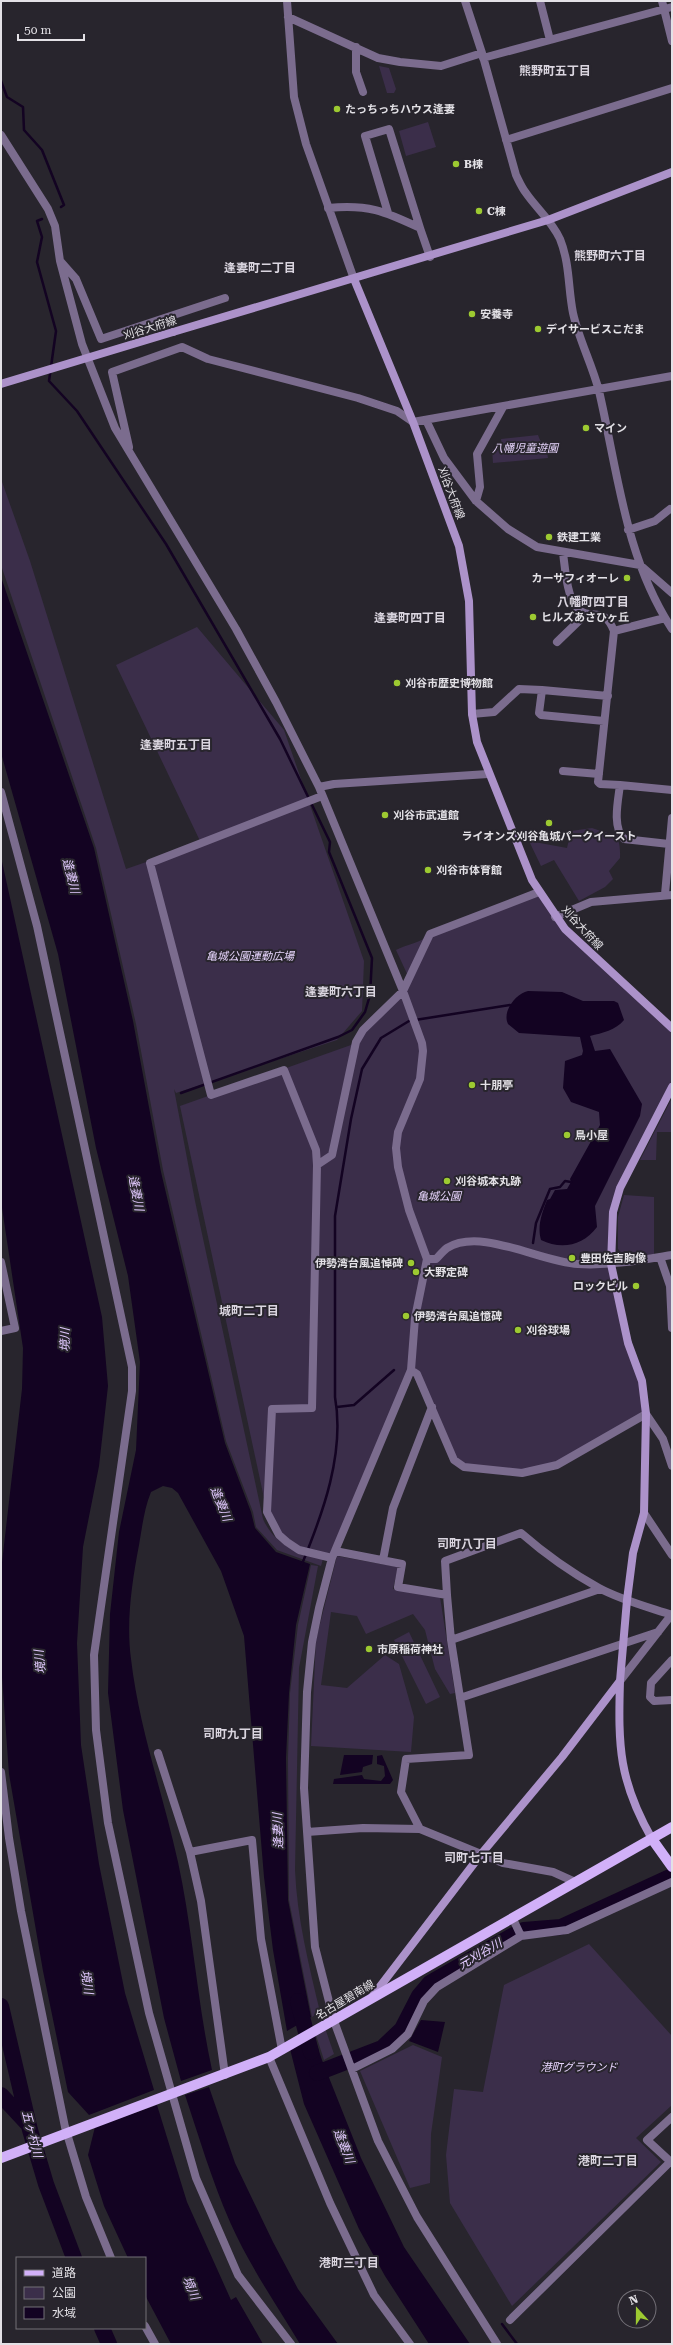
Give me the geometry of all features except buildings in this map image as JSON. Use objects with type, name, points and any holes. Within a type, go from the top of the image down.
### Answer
[{"type":"main road","name":"名古屋碧南線","points":[[1,2157],[223,2076],[269,2057],[335,2025],[372,1997],[513,1919],[573,1881],[654,1843],[672,1827]]},
{"type":"main road","points":[[654,1843],[672,1867]]},
{"type":"street","points":[[287,1],[294,97],[306,144],[354,279],[548,220],[672,172]]},
{"type":"street","points":[[465,1],[483,55],[516,174],[525,193],[548,220],[560,239],[568,264],[573,312],[579,337],[598,389],[628,530],[647,585],[672,629]]},
{"type":"street","points":[[540,1],[550,40]]},
{"type":"street","points":[[288,17],[378,58],[442,66],[550,40],[666,6],[672,40]]},
{"type":"street","points":[[356,47],[356,72],[363,92]]},
{"type":"street","points":[[506,140],[672,88]]},
{"type":"street","points":[[388,213],[365,136],[389,129],[430,257]]},
{"type":"street","points":[[1,135],[48,209],[56,226],[60,261],[82,344],[115,428],[131,454],[143,479],[236,629],[276,702],[319,787],[419,1033],[423,1051],[420,1079],[398,1132],[396,1148],[398,1167],[409,1210],[427,1259],[415,1318],[411,1370],[333,1554],[312,1642],[306,1692],[303,1756],[307,1832],[315,1947],[335,2025],[351,2069],[378,2141],[417,2217],[497,2344]]},
{"type":"street","points":[[328,208],[352,205],[370,208],[388,213],[420,228]]},
{"type":"street","points":[[60,261],[76,280],[101,339],[225,298]]},
{"type":"street","name":"刈谷大府線","points":[[1,384],[354,279],[413,422],[459,546],[468,601],[472,714],[477,742],[488,774],[539,892],[555,917],[595,958],[672,1028]]},
{"type":"street","points":[[131,454],[112,372],[182,347],[208,360],[358,398],[397,411],[413,422],[672,376]]},
{"type":"street","points":[[476,501],[480,487],[477,454],[503,407]]},
{"type":"street","points":[[426,420],[444,458],[476,501],[496,520],[537,547],[563,553],[640,565],[672,593]]},
{"type":"street","points":[[628,530],[655,520],[670,509]]},
{"type":"street","points":[[563,553],[569,590],[576,608],[586,614],[600,614],[610,620],[614,631],[599,774],[600,784],[672,790]]},
{"type":"street","points":[[557,642],[586,614]]},
{"type":"street","points":[[614,631],[665,618]]},
{"type":"street","points":[[472,714],[494,712],[519,689],[608,696]]},
{"type":"street","points":[[542,690],[539,713],[541,715],[604,721]]},
{"type":"street","points":[[563,771],[599,774]]},
{"type":"street","points":[[319,787],[334,784],[488,774]]},
{"type":"street","points":[[620,786],[617,817],[620,836],[624,839],[669,844]]},
{"type":"street","points":[[1,792],[37,926],[132,1367],[132,1392],[114,1503],[94,1655],[96,1730],[110,1831],[149,2013],[196,2178],[238,2275],[290,2344]]},
{"type":"street","points":[[322,796],[150,863],[211,1095],[284,1070],[316,1150],[317,1165],[312,1408],[272,1409],[267,1512],[279,1535],[299,1550],[383,1560],[402,1564],[398,1587],[447,1595]]},
{"type":"street","points":[[555,917],[590,902],[622,901],[668,895],[669,844],[672,818]]},
{"type":"street","points":[[317,1165],[332,1154],[356,1042],[363,1030],[403,991],[430,934],[539,892]]},
{"type":"street","points":[[654,1843],[635,1807],[627,1785],[620,1754],[620,1681],[625,1642],[627,1600],[633,1553],[644,1513],[646,1414],[642,1381],[628,1343],[611,1264],[613,1212],[620,1188],[672,1087]]},
{"type":"street","points":[[427,1259],[436,1259],[447,1248],[478,1241],[496,1242],[561,1263],[611,1264],[672,1255]]},
{"type":"street","points":[[660,1257],[671,1286],[672,1328]]},
{"type":"street","points":[[1,1262],[14,1328],[1,1331]]},
{"type":"street","points":[[411,1370],[417,1374],[454,1460],[464,1467],[522,1473],[556,1465],[646,1414]]},
{"type":"street","points":[[383,1560],[393,1508],[432,1407]]},
{"type":"street","points":[[646,1414],[663,1439],[672,1466]]},
{"type":"street","points":[[644,1513],[672,1555]]},
{"type":"street","points":[[372,1997],[482,1853],[562,1757],[672,1614],[627,1600],[600,1588],[547,1555],[521,1534],[445,1561],[450,1640],[469,1755],[406,1759],[401,1792],[420,1829]]},
{"type":"street","points":[[450,1640],[600,1588]]},
{"type":"street","points":[[460,1698],[658,1632]]},
{"type":"street","points":[[672,1660],[651,1683],[650,1697],[654,1700],[672,1700]]},
{"type":"street","points":[[158,1753],[190,1852],[200,1901],[223,2076]]},
{"type":"street","points":[[1,1772],[9,1838],[21,1911],[67,2134],[86,2197],[112,2257]]},
{"type":"street","points":[[307,1832],[363,1828],[420,1829],[482,1853],[503,1863],[553,1872],[573,1881]]},
{"type":"street","points":[[190,1852],[252,1840],[261,1939],[282,2050]]},
{"type":"street","points":[[351,2069],[392,2049],[408,2034],[424,2001],[437,1987],[521,1935],[567,1930],[672,1882]]},
{"type":"street","points":[[513,1919],[521,1935]]},
{"type":"street","points":[[269,2057],[330,2203],[374,2295],[410,2344]]},
{"type":"street","points":[[510,2320],[671,2162],[647,2140],[672,2117]]},
{"type":"street","points":[[146,2328],[155,2344]]},
{"type":"green space","points":[[379,66],[389,68],[396,89],[394,93],[387,93]]},
{"type":"green space","points":[[428,122],[436,147],[406,156],[399,131]]},
{"type":"green space","name":"八幡児童遊園","points":[[538,435],[548,458],[493,463],[492,449],[502,448],[501,439]]},
{"type":"green space","name":"亀城公園運動広場","points":[[1,479],[30,561],[126,869],[201,843],[116,665],[197,627],[284,730],[364,961],[362,1011],[337,1040],[176,1093],[174,1089],[195,1201],[263,1519],[274,1536],[281,1542],[305,1554],[323,1559],[321,1566],[277,1550],[256,1527],[253,1512],[226,1441],[163,1170],[136,1024],[96,848],[1,565]]},
{"type":"green space","points":[[592,828],[615,836],[619,843],[620,858],[609,871],[613,879],[605,887],[579,901],[554,860],[541,866],[529,841],[567,848],[571,831]]},
{"type":"green space","name":"亀城公園","points":[[539,892],[555,917],[672,1027],[672,1087],[620,1188],[611,1264],[642,1381],[646,1414],[586,1449],[555,1464],[522,1473],[505,1474],[454,1460],[411,1371],[332,1558],[293,1546],[279,1535],[267,1512],[180,1106],[351,1045],[409,978],[396,950],[418,941],[430,934]]},
{"type":"green space","points":[[672,1098],[672,1132],[657,1132],[656,1160],[640,1160]]},
{"type":"green space","points":[[624,1195],[654,1197],[654,1254],[626,1259],[618,1249],[618,1217]]},
{"type":"green space","points":[[337,1556],[398,1567],[393,1589],[440,1597],[455,1693],[450,1694],[435,1669],[425,1630],[413,1614],[366,1634],[357,1616],[331,1612],[321,1685],[347,1688],[385,1655],[399,1664],[414,1717],[411,1752],[311,1746],[316,1640]]},
{"type":"green space","points":[[311,1565],[318,1566],[299,1668],[295,1870],[301,1924],[320,2012],[312,2017],[289,1900],[288,1758],[290,1693],[298,1625]]},
{"type":"green space","points":[[409,1632],[440,1697],[426,1704],[394,1640]]},
{"type":"green space","name":"港町グラウンド","points":[[589,1944],[672,2036],[672,2105],[636,2138],[661,2162],[512,2306],[450,2203],[446,2155],[454,2089],[483,2092],[504,1985]]},
{"type":"green space","points":[[325,2028],[334,2054],[324,2060],[315,2032]]},
{"type":"green space","points":[[413,2045],[442,2057],[431,2134],[430,2183],[410,2188],[360,2071]]},
{"type":"water","points":[[1,577],[94,848],[133,1021],[161,1172],[225,1443],[251,1512],[255,1528],[276,1552],[310,1564],[296,1625],[289,1693],[286,1758],[288,1900],[311,2017],[287,2031],[273,1950],[264,1877],[244,1636],[221,1571],[178,1493],[172,1488],[163,1486],[151,1492],[144,1518],[132,1587],[129,1616],[131,1659],[145,1736],[178,1862],[202,2018],[212,2070],[181,2081],[164,2018],[123,1810],[108,1693],[110,1614],[119,1532],[136,1450],[140,1362],[128,1276],[96,1148],[58,954],[1,753]]},
{"type":"water","name":"境川","points":[[1,857],[102,1317],[108,1386],[99,1466],[83,1547],[77,1643],[81,1745],[99,1864],[125,1993],[154,2090],[89,2115],[68,2092],[43,1971],[9,1774],[1,1663],[1,1571],[22,1389],[23,1348],[1,1201]]},
{"type":"water","points":[[528,991],[562,992],[583,1001],[614,1001],[618,1003],[624,1020],[613,1029],[590,1036],[595,1051],[610,1049],[642,1104],[640,1116],[595,1206],[597,1227],[585,1238],[571,1244],[556,1245],[541,1240],[540,1230],[543,1210],[547,1200],[550,1199],[555,1190],[567,1189],[571,1182],[570,1179],[600,1125],[599,1112],[571,1102],[563,1088],[565,1061],[582,1055],[583,1051],[580,1037],[519,1033],[508,1024],[507,1014],[511,1004],[519,996]]},
{"type":"water","points":[[344,1755],[373,1755],[372,1764],[363,1767],[362,1772],[340,1775]]},
{"type":"water","points":[[382,1755],[393,1780],[390,1784],[333,1784],[334,1779],[362,1775],[364,1779],[381,1781],[385,1776],[384,1766],[377,1764],[377,1756]]},
{"type":"water","points":[[421,2020],[445,2022],[438,2052],[409,2041]]},
{"type":"water","points":[[314,2036],[361,2158],[404,2247],[470,2344],[429,2344],[385,2276],[359,2229],[304,2104],[290,2049]]},
{"type":"water","points":[[209,2087],[235,2163],[273,2242],[298,2289],[338,2344],[300,2344],[254,2269],[237,2238],[217,2191],[185,2095]]},
{"type":"water","name":"境川","points":[[157,2105],[187,2202],[231,2300],[236,2297],[263,2344],[171,2344],[146,2297],[146,2257],[128,2257],[104,2206],[88,2155],[95,2127]]},
{"type":"waterway","points":[[1,81],[7,97],[23,107],[24,130],[42,150],[64,205],[61,207]]},
{"type":"waterway","points":[[42,219],[37,221],[42,237],[37,262],[56,331],[49,381],[77,411],[166,544],[280,739],[330,842],[329,852],[372,958],[370,995],[365,1012],[352,1030],[338,1037],[181,1093]]},
{"type":"waterway","points":[[415,1020],[510,1005]]},
{"type":"waterway","points":[[302,1564],[324,1504],[330,1482],[337,1440],[335,1397],[335,1216],[351,1119],[362,1069],[381,1038],[409,1021]]},
{"type":"waterway","points":[[533,1243],[536,1223],[550,1189],[560,1187],[565,1181],[571,1182]]},
{"type":"waterway","points":[[337,1407],[354,1405],[394,1370]]},
{"type":"waterway","name":"元刈谷川","points":[[317,2073],[382,2048],[402,2029],[419,1996],[430,1983],[512,1936],[524,1930],[561,1927],[672,1876]]},
{"type":"waterway","name":"逢妻川","points":[[298,2001],[311,2052]]},
{"type":"waterway","name":"五ヶ村川","points":[[1,2006],[30,2130],[46,2184],[74,2257]]},
{"type":"waterway","points":[[1,2095],[27,2123]]},
{"type":"waterway","points":[[502,2324],[517,2344]]},
{"type":"waterway","name":"五ヶ村川","points":[[102,2329],[109,2344]]},
{"type":"place","name":"たっちっちハウス逢妻","points":[[337,109]]},
{"type":"place","name":"B棟","points":[[456,164]]},
{"type":"place","name":"C棟","points":[[479,211]]},
{"type":"place","name":"安養寺","points":[[472,314]]},
{"type":"place","name":"デイサービスこだま","points":[[538,329]]},
{"type":"place","name":"マイン","points":[[586,428]]},
{"type":"place","name":"鉄建工業","points":[[549,537]]},
{"type":"place","name":"カーサフィオーレ","points":[[627,578]]},
{"type":"place","name":"ヒルズあさひヶ丘","points":[[533,617]]},
{"type":"place","name":"刈谷市歴史博物館","points":[[397,683]]},
{"type":"place","name":"刈谷市武道館","points":[[385,815]]},
{"type":"place","name":"ライオンズ刈谷亀城パークイースト","points":[[549,823]]},
{"type":"place","name":"刈谷市体育館","points":[[428,870]]},
{"type":"place","name":"十朋亭","points":[[472,1085]]},
{"type":"place","name":"鳥小屋","points":[[567,1135]]},
{"type":"place","name":"刈谷城本丸跡","points":[[447,1181]]},
{"type":"place","name":"豊田佐吉胸像","points":[[572,1258]]},
{"type":"place","name":"伊勢湾台風追悼碑","points":[[411,1263]]},
{"type":"place","name":"大野定碑","points":[[416,1272]]},
{"type":"place","name":"ロックビル","points":[[636,1286]]},
{"type":"place","name":"伊勢湾台風追憶碑","points":[[406,1316]]},
{"type":"place","name":"刈谷球場","points":[[518,1330]]},
{"type":"place","name":"市原稲荷神社","points":[[369,1649]]},
{"type":"district","name":"熊野町五丁目","points":[[555,71]]},
{"type":"district","name":"熊野町六丁目","points":[[610,256]]},
{"type":"district","name":"逢妻町二丁目","points":[[260,268]]},
{"type":"district","name":"八幡町四丁目","points":[[593,602]]},
{"type":"district","name":"逢妻町四丁目","points":[[410,618]]},
{"type":"district","name":"逢妻町五丁目","points":[[176,745]]},
{"type":"district","name":"逢妻町六丁目","points":[[341,992]]},
{"type":"district","name":"城町二丁目","points":[[249,1311]]},
{"type":"district","name":"司町八丁目","points":[[467,1544]]},
{"type":"district","name":"司町九丁目","points":[[233,1734]]},
{"type":"district","name":"司町七丁目","points":[[474,1858]]},
{"type":"district","name":"港町二丁目","points":[[608,2161]]},
{"type":"district","name":"港町三丁目","points":[[349,2263]]}]
